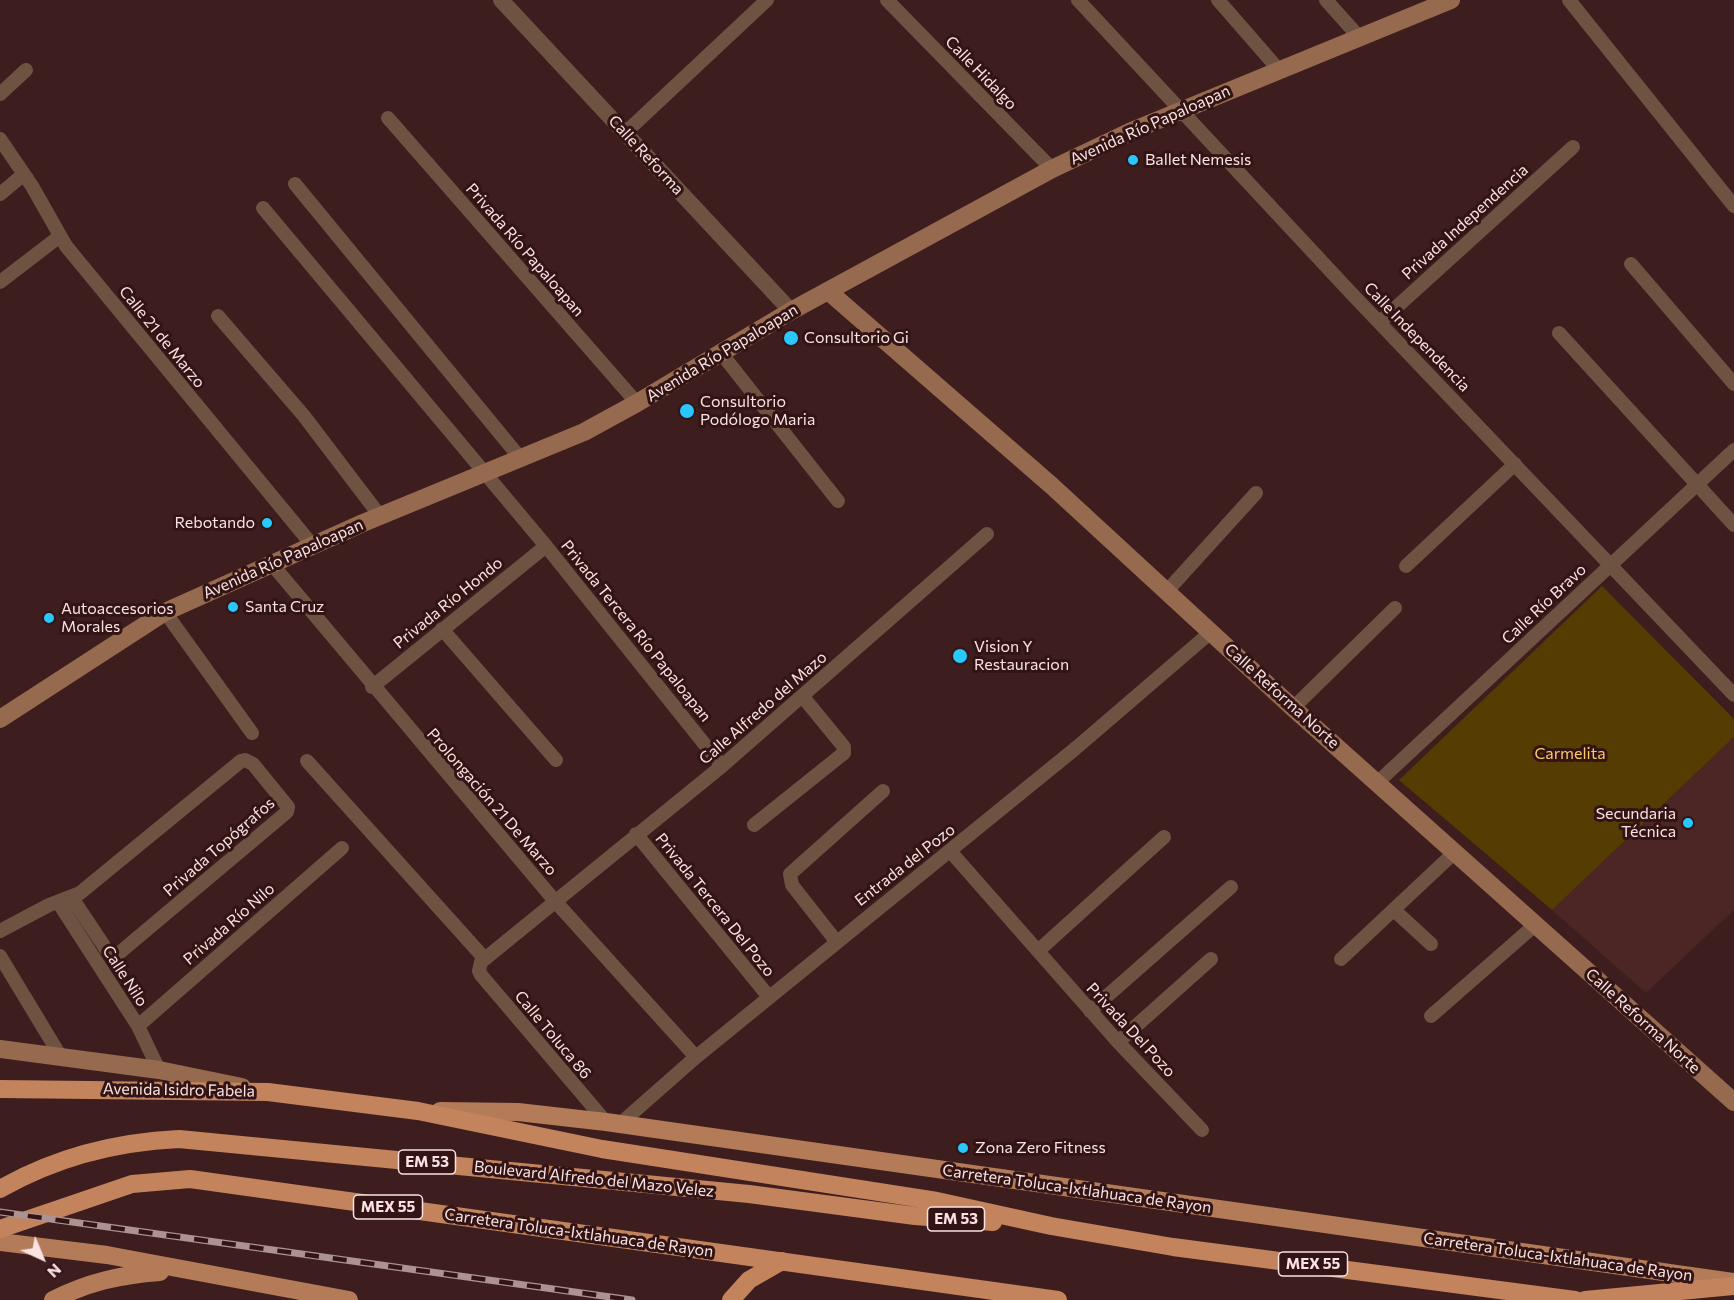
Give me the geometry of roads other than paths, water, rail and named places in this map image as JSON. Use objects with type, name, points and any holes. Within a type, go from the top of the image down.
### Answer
[{"type":"highway","name":"Avenida Isidro Fabela","points":[[0,1089],[268,1092]]},
{"type":"highway","name":"Carretera Toluca-Ixtlahuaca de Rayon","points":[[268,1092],[418,1111],[603,1149],[937,1201],[1051,1226],[1173,1247],[1575,1300]]},
{"type":"highway","name":"Boulevard Alfredo del Mazo Velez","points":[[0,1189],[43,1167],[96,1150],[126,1144],[179,1139],[715,1191],[915,1216],[1051,1226]]},
{"type":"highway","name":"Carretera Toluca-Ixtlahuaca de Rayon","points":[[0,1229],[132,1184],[190,1179],[1058,1300]]},
{"type":"highway","points":[[731,1300],[749,1280],[782,1261]]},
{"type":"highway","points":[[1585,1300],[1734,1284]]},
{"type":"main road","name":"Avenida Río Papaloapan","points":[[0,719],[165,612],[380,516],[584,432],[791,311],[1052,169],[1181,110],[1451,0]]},
{"type":"main road","name":"Calle Reforma Norte","points":[[828,291],[1052,486],[1293,708],[1734,1102]]},
{"type":"main road","name":"Avenida Isidro Fabela","points":[[0,1049],[159,1070],[268,1092]]},
{"type":"main road","name":"Carretera Toluca-Ixtlahuaca de Rayon","points":[[418,1111],[518,1112],[613,1123],[1734,1284]]},
{"type":"main road","points":[[0,1242],[107,1256],[321,1298],[349,1300]]},
{"type":"main road","points":[[53,1300],[87,1284],[112,1276],[186,1271]]},
{"type":"street","name":"Calle Reforma","points":[[501,0],[791,311]]},
{"type":"street","points":[[625,133],[767,0]]},
{"type":"street","name":"Calle Hidalgo","points":[[887,0],[1052,169]]},
{"type":"street","name":"Calle Independencia","points":[[1078,0],[1734,695]]},
{"type":"street","points":[[1218,0],[1279,70]]},
{"type":"street","points":[[1326,0],[1359,37]]},
{"type":"street","points":[[1569,0],[1734,206]]},
{"type":"street","points":[[0,94],[26,70]]},
{"type":"street","name":"Privada Río Papaloapan","points":[[388,118],[637,403]]},
{"type":"street","name":"Calle 21 de Marzo","points":[[0,139],[24,174],[60,236],[130,325],[313,546]]},
{"type":"street","name":"Privada Independencia","points":[[1380,322],[1573,147]]},
{"type":"street","points":[[0,194],[24,174]]},
{"type":"street","points":[[295,184],[521,459]]},
{"type":"street","name":"Privada Tercera Río Papaloapan","points":[[263,208],[546,546],[722,766]]},
{"type":"street","points":[[0,282],[60,236]]},
{"type":"street","points":[[1631,264],[1734,384]]},
{"type":"street","points":[[218,316],[304,416],[380,516]]},
{"type":"street","points":[[1559,333],[1734,525]]},
{"type":"street","points":[[721,353],[837,501]]},
{"type":"street","name":"Calle Río Bravo","points":[[1378,782],[1697,483],[1731,457]]},
{"type":"street","points":[[1406,566],[1515,464]]},
{"type":"street","points":[[1167,591],[1256,493]]},
{"type":"street","name":"Calle Alfredo del Mazo","points":[[482,963],[554,900],[722,766],[987,534]]},
{"type":"street","name":"Privada Río Hondo","points":[[372,687],[546,546]]},
{"type":"street","name":"Prolongación 21 De Marzo","points":[[271,563],[372,687],[554,900],[696,1057]]},
{"type":"street","points":[[1293,708],[1395,608]]},
{"type":"street","points":[[165,612],[252,733]]},
{"type":"street","points":[[442,629],[556,760]]},
{"type":"street","name":"Entrada del Pozo","points":[[613,1123],[950,851],[1211,632]]},
{"type":"street","points":[[754,825],[844,753],[844,747],[802,696]]},
{"type":"street","name":"Privada Topógrafos","points":[[245,760],[253,764],[288,807],[287,812],[118,954],[108,952],[72,898],[241,761],[245,760]]},
{"type":"street","name":"Calle Toluca 86","points":[[307,761],[482,963],[481,975],[613,1123]]},
{"type":"street","points":[[836,941],[792,885],[790,874],[883,791]]},
{"type":"street","name":"Privada Tercera Del Pozo","points":[[636,834],[769,997]]},
{"type":"street","points":[[1038,951],[1164,837]]},
{"type":"street","name":"Privada Río Nilo","points":[[138,1026],[342,848]]},
{"type":"street","name":"Privada Del Pozo","points":[[950,851],[1090,1011],[1202,1130]]},
{"type":"street","points":[[1341,959],[1395,911],[1455,852]]},
{"type":"street","points":[[1090,1011],[1230,887]]},
{"type":"street","points":[[0,932],[57,902],[72,898]]},
{"type":"street","name":"Calle Nilo","points":[[57,902],[138,1026],[159,1070]]},
{"type":"street","points":[[1395,911],[1431,944]]},
{"type":"street","points":[[1431,1016],[1535,925]]},
{"type":"street","points":[[0,956],[61,1057]]},
{"type":"street","points":[[1118,1042],[1211,959]]},
{"type":"railway","points":[[0,1212],[632,1300]]},
{"type":"place","name":"Ballet Nemesis","points":[[1133,160]]},
{"type":"place","name":"Consultorio Gi","points":[[791,338]]},
{"type":"place","name":"Consultorio Podólogo Maria","points":[[687,411]]},
{"type":"place","name":"Rebotando","points":[[267,523]]},
{"type":"place","name":"Santa Cruz","points":[[233,607]]},
{"type":"place","name":"Autoaccesorios Morales","points":[[49,618]]},
{"type":"place","name":"Vision Y Restauracion","points":[[960,656]]},
{"type":"place","name":"Secundaria Técnica","points":[[1688,823]]},
{"type":"place","name":"Zona Zero Fitness","points":[[963,1148]]},
{"type":"park label","name":"Carmelita","points":[[1570,754]]}]
